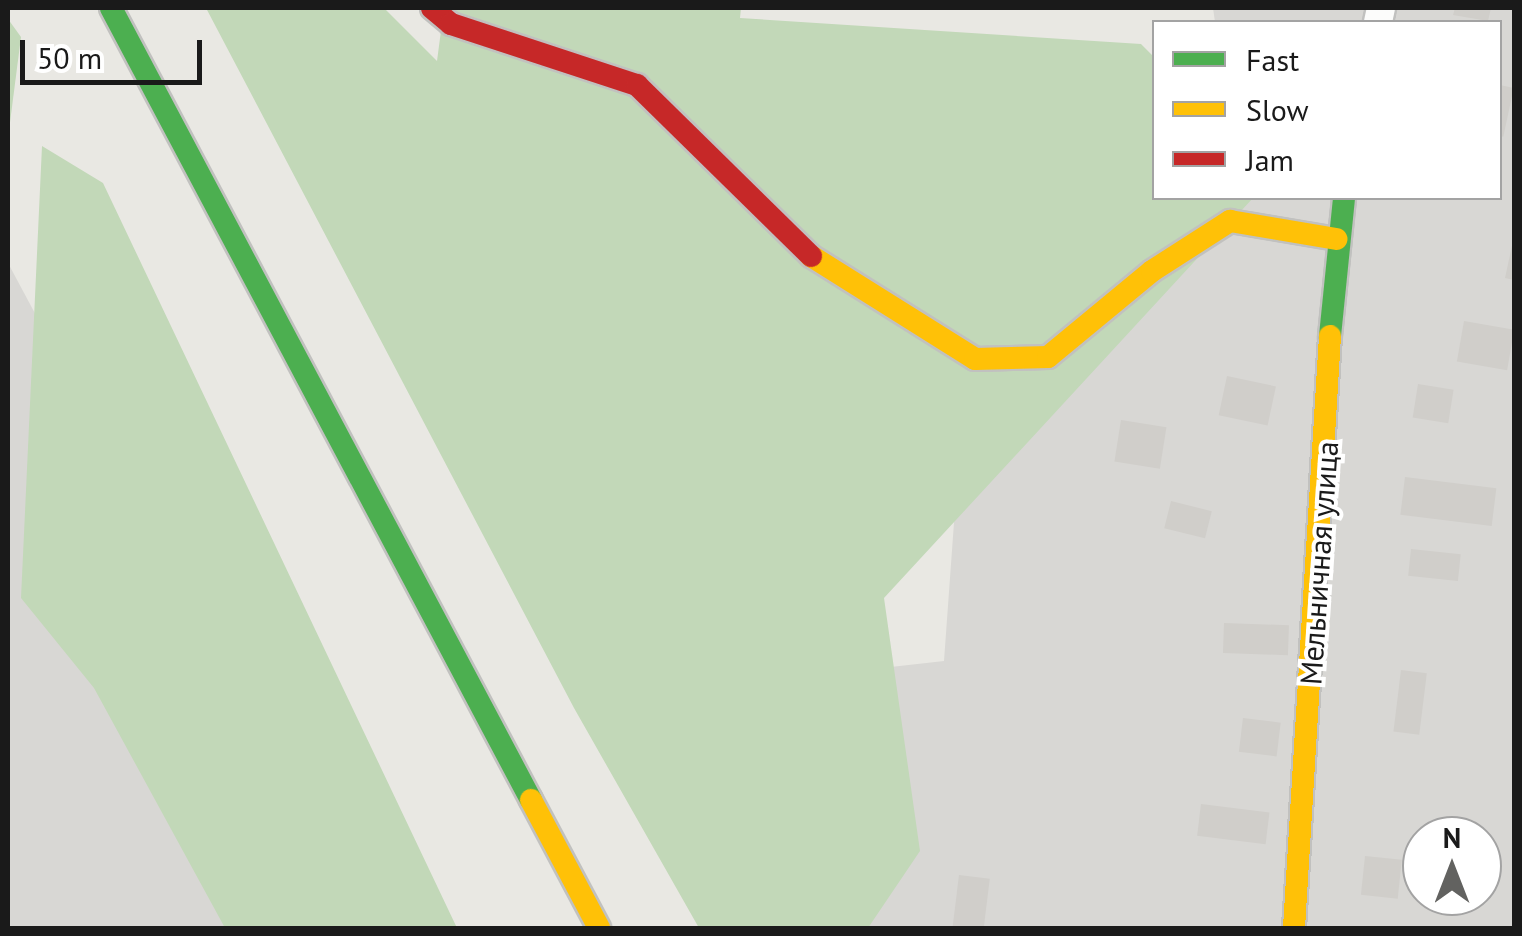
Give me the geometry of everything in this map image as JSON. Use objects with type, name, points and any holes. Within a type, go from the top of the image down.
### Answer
[{"type":"main road","points":[[111,8],[328,428],[599,928]]},
{"type":"main road","points":[[432,8],[451,24],[637,85],[797,247],[975,359],[1048,357],[1152,272],[1230,221],[1336,239]]},
{"type":"main road","name":"Мельничная улица","points":[[1294,928],[1336,239],[1344,200]]},
{"type":"shaded area","points":[[1213,8],[1514,8],[1514,928],[858,928],[864,670],[944,661],[963,398],[1216,200],[1502,200],[1502,20],[1215,20]]},
{"type":"shaded area","points":[[8,263],[364,928],[8,928]]},
{"type":"green space","points":[[206,8],[384,8],[437,61],[444,8],[741,8],[740,18],[1141,44],[1152,55],[1152,200],[1251,200],[884,598],[920,851],[868,928],[699,928],[574,708]]},
{"type":"green space","points":[[8,19],[21,37],[8,138]]},
{"type":"green space","points":[[42,146],[103,183],[457,928],[225,928],[94,688],[21,598]]},
{"type":"building","points":[[1455,8],[1491,8],[1488,20],[1453,15]]},
{"type":"building","points":[[1502,85],[1514,88],[1503,137],[1502,137]]},
{"type":"building","points":[[1514,241],[1514,280],[1505,278]]},
{"type":"building","points":[[1464,321],[1514,330],[1507,370],[1457,361]]},
{"type":"building","points":[[1227,376],[1276,386],[1268,426],[1219,415]]},
{"type":"building","points":[[1418,384],[1454,390],[1448,423],[1413,418]]},
{"type":"building","points":[[1121,420],[1166,427],[1160,469],[1114,461]]},
{"type":"building","points":[[1405,477],[1496,488],[1492,526],[1400,515]]},
{"type":"building","points":[[1171,501],[1212,511],[1205,538],[1164,528]]},
{"type":"building","points":[[1411,549],[1461,554],[1458,581],[1408,576]]},
{"type":"building","points":[[1224,623],[1289,625],[1288,655],[1223,653]]},
{"type":"building","points":[[1401,670],[1427,673],[1419,735],[1393,732]]},
{"type":"building","points":[[1243,718],[1281,723],[1277,756],[1239,752]]},
{"type":"building","points":[[1201,804],[1269,812],[1266,844],[1197,836]]},
{"type":"building","points":[[1365,856],[1402,860],[1398,899],[1361,895]]},
{"type":"building","points":[[959,875],[990,879],[984,928],[952,928]]},
{"type":"traffic: fast","points":[[111,8],[531,800]]},
{"type":"traffic: fast","points":[[1330,336],[1344,200]]},
{"type":"traffic: slow","points":[[811,256],[975,359],[1048,357],[1152,271],[1230,221],[1336,239]]},
{"type":"traffic: slow","points":[[1294,928],[1330,336]]},
{"type":"traffic: slow","points":[[531,800],[599,928]]},
{"type":"traffic: jam","points":[[432,8],[451,24],[637,85],[811,256]]}]
